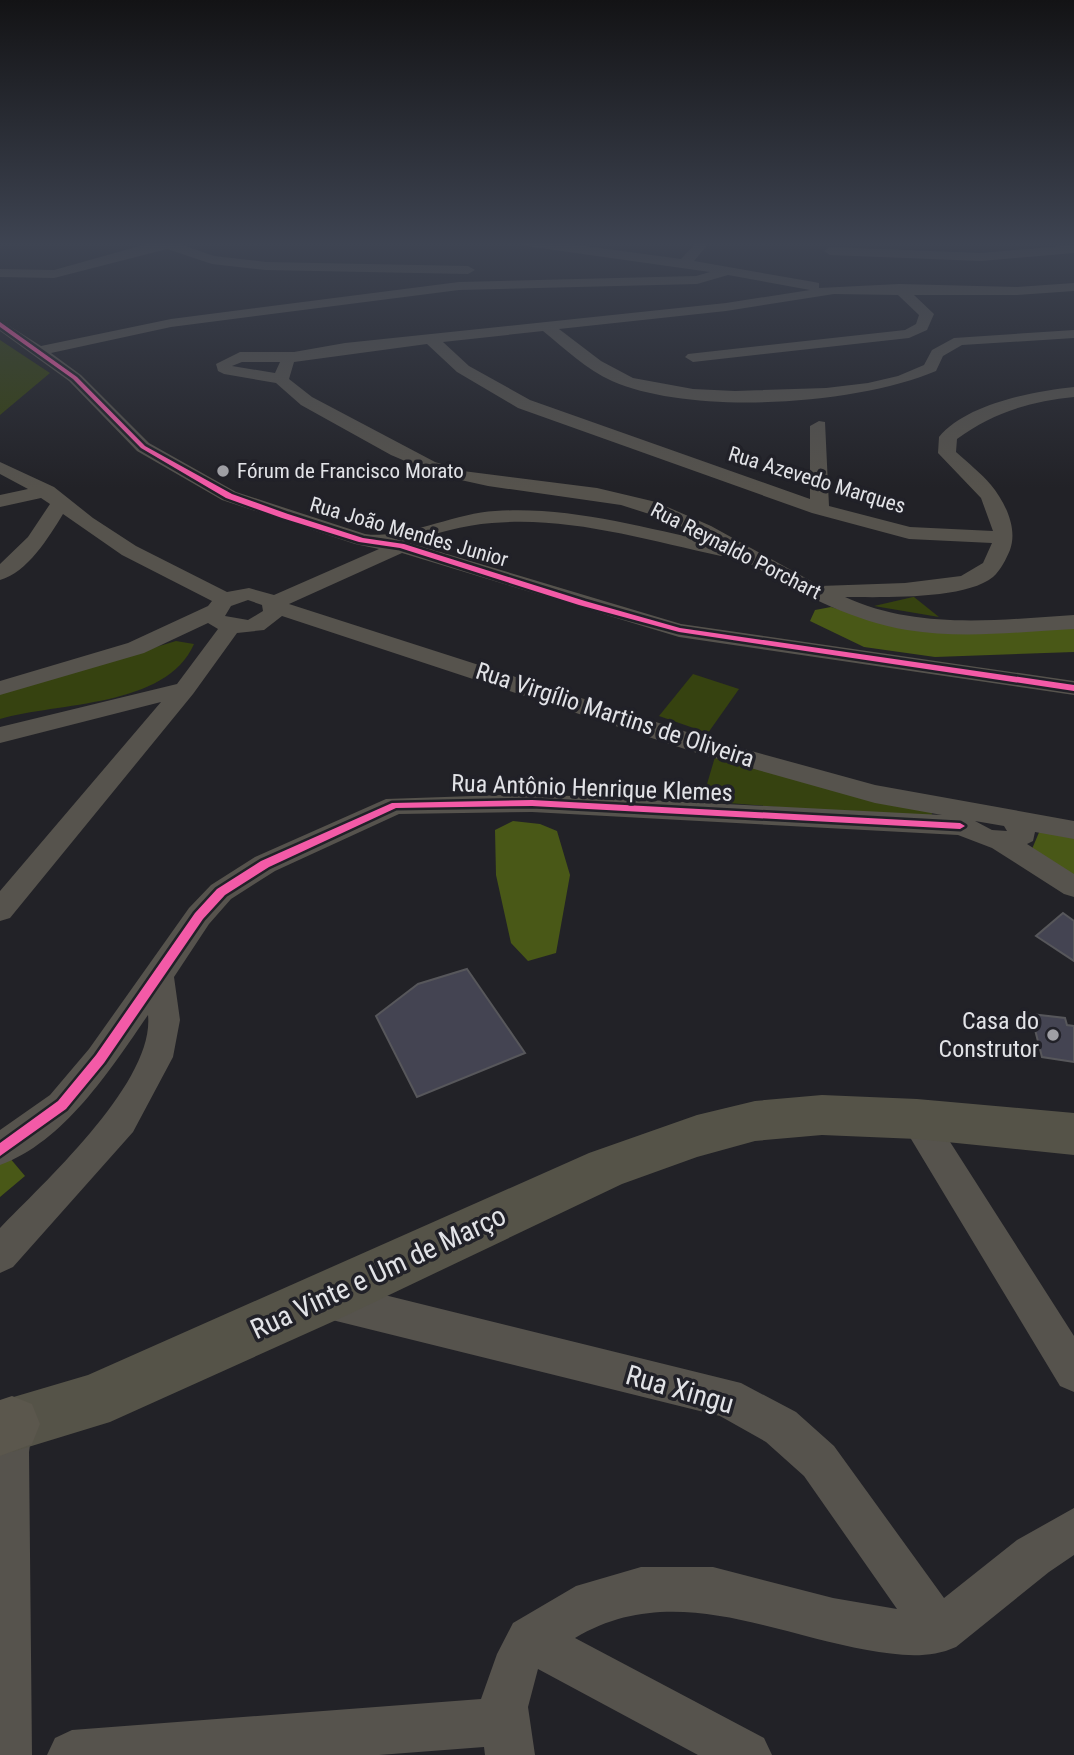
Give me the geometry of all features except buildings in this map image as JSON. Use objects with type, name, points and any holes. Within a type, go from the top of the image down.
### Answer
[{"type":"main road","name":"Rua Vinte e Um de Março","points":[[6,1426],[90,1402],[324,1299],[606,1168],[697,1136],[755,1121],[822,1115],[917,1119],[1074,1134]]},
{"type":"street","name":"Rua João Mendes Junior","points":[[0,324],[75,378],[143,447],[229,496],[381,545],[628,635],[688,648],[790,659],[862,659],[1074,688]]},
{"type":"street","points":[[41,351],[177,324]]},
{"type":"street","points":[[294,357],[281,371],[281,379],[224,368],[225,364],[240,357],[294,357],[431,339],[583,324]]},
{"type":"street","points":[[694,357],[909,334],[923,324]]},
{"type":"street","points":[[548,328],[589,362],[626,381],[673,393],[747,397],[897,381],[930,368],[937,353],[959,341],[1074,334]]},
{"type":"street","name":"Rua Azevedo Marques","points":[[431,339],[463,369],[524,404],[819,509],[909,533],[1004,538]]},
{"type":"street","name":"Rua Reynaldo Porchart","points":[[281,379],[294,393],[374,439],[439,469],[645,505],[675,516],[810,591],[863,612],[903,622],[946,628],[1074,622]]},
{"type":"street","points":[[810,591],[902,589],[956,583],[982,575],[995,563],[1004,538],[998,508],[991,495],[947,453],[945,444],[948,437],[970,419],[1004,407],[1074,392]]},
{"type":"street","points":[[819,426],[819,509]]},
{"type":"street","points":[[0,467],[54,496],[98,531],[224,612],[259,624],[272,616],[274,605],[381,545]]},
{"type":"street","points":[[0,501],[54,496]]},
{"type":"street","points":[[0,574],[21,558],[42,535],[54,496]]},
{"type":"street","points":[[0,688],[136,648],[224,612],[249,594],[381,545],[465,521],[520,515],[589,525],[751,556]]},
{"type":"street","name":"Rua Virgílio Martins de Oliveira","points":[[249,594],[262,596],[274,605],[706,747],[960,817]]},
{"type":"street","points":[[0,910],[185,689],[224,612]]},
{"type":"street","points":[[0,735],[185,689]]},
{"type":"street","name":"Rua Antônio Henrique Klemes","points":[[0,1150],[62,1105],[100,1059],[199,916],[221,892],[265,864],[395,805],[532,803],[960,817]]},
{"type":"street","points":[[960,817],[1004,829],[1074,830]]},
{"type":"street","points":[[1004,829],[1074,887]]},
{"type":"street","points":[[0,1255],[121,1122],[157,1057],[164,1020],[158,974]]},
{"type":"street","points":[[917,1119],[1074,1371]]},
{"type":"street","name":"Rua Xingu","points":[[324,1299],[727,1397],[781,1427],[819,1461],[940,1631]]},
{"type":"street","name":"Rua Vinte e Um de Março","points":[[6,1426],[7,1755]]},
{"type":"street","points":[[72,1755],[506,1738],[504,1686],[528,1639],[592,1602],[641,1590],[713,1590],[833,1620],[902,1633],[940,1631],[1033,1556],[1074,1530]]},
{"type":"street","points":[[528,1639],[747,1755]]},
{"type":"green space","points":[[0,340],[50,373],[0,415]]},
{"type":"green space","points":[[913,597],[939,617],[874,606]]},
{"type":"green space","points":[[831,607],[877,621],[1074,626],[1074,652],[935,657],[864,647],[810,621],[815,610]]},
{"type":"green space","points":[[176,641],[194,644],[180,665],[160,680],[136,691],[79,705],[0,719],[0,694]]},
{"type":"green space","points":[[693,674],[739,689],[708,733],[659,716]]},
{"type":"green space","points":[[715,757],[921,809],[932,813],[931,819],[702,801]]},
{"type":"green space","points":[[513,821],[540,824],[557,831],[570,875],[556,953],[528,961],[511,943],[496,875],[495,830]]},
{"type":"green space","points":[[1040,830],[1074,836],[1074,881],[1032,849]]},
{"type":"green space","points":[[9,1157],[25,1176],[0,1197],[0,1161]]},
{"type":"cycle path","points":[[0,324],[75,378],[143,447],[229,496],[285,516],[362,540],[401,546],[582,603],[679,630],[1074,688]]},
{"type":"cycle path","points":[[0,1150],[62,1105],[100,1059],[199,916],[221,892],[265,864],[395,805],[532,803],[960,826]]},
{"type":"place","name":"Fórum de Francisco Morato","points":[[223,471]]},
{"type":"place","name":"Casa do Construtor","points":[[1053,1035]]}]
